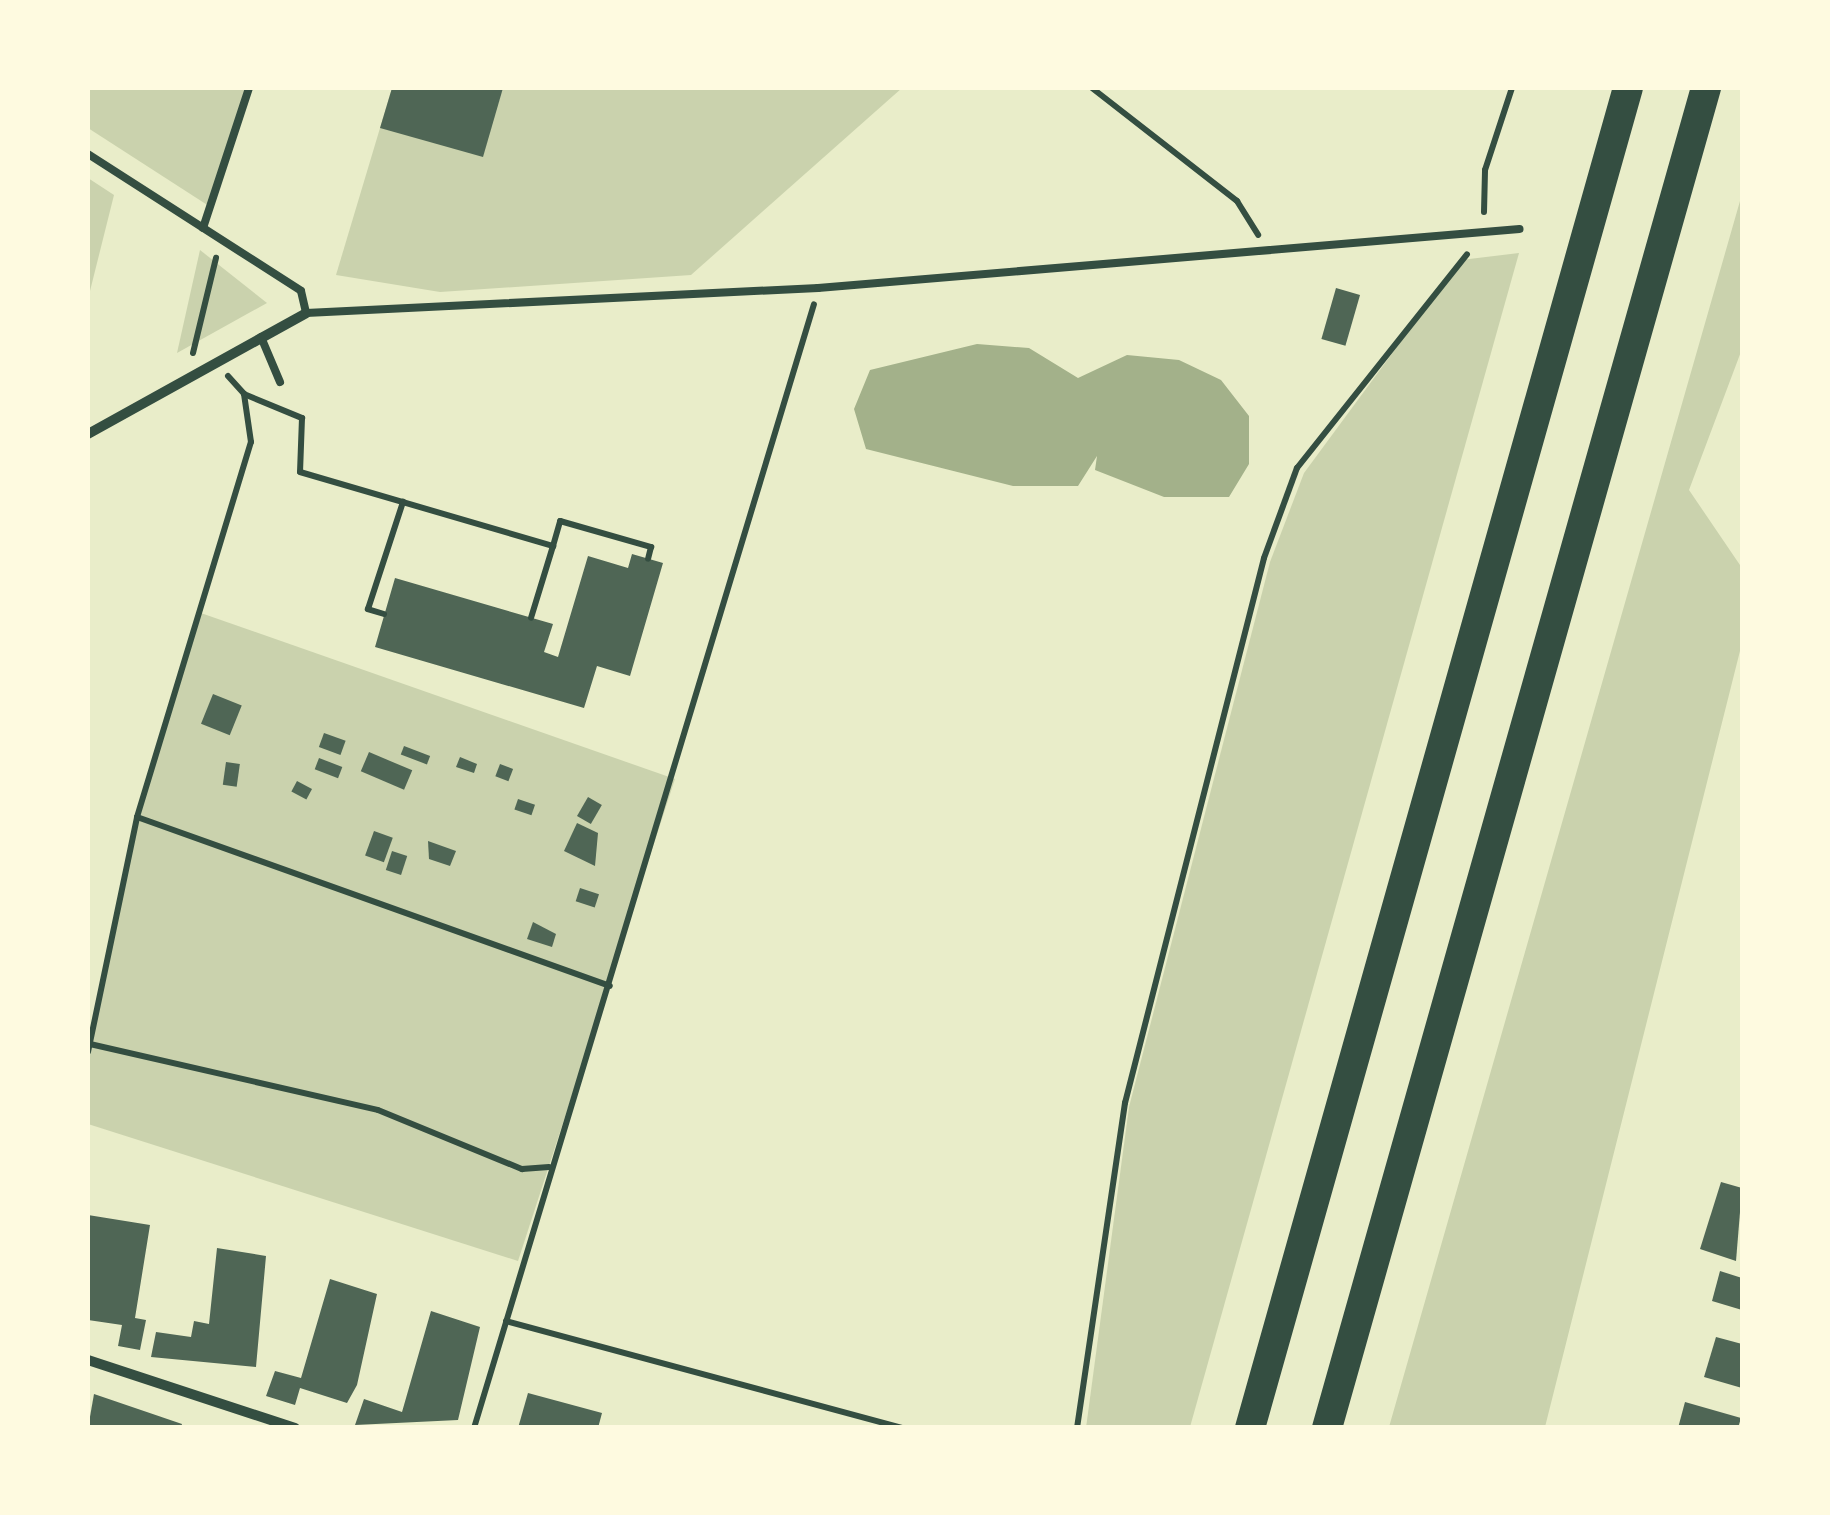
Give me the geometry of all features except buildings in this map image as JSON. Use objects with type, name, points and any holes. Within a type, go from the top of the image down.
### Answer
[{"type":"highway","points":[[1250,1428],[1628,88]]},
{"type":"highway","points":[[1327,1428],[1706,88]]},
{"type":"street","points":[[88,434],[188,374],[306,313]]},
{"type":"street","points":[[88,1360],[259,1422],[295,1428]]},
{"type":"lane","points":[[202,228],[249,88]]},
{"type":"lane","points":[[88,154],[301,291],[306,313],[818,288],[1520,229]]},
{"type":"lane","points":[[261,337],[280,382]]},
{"type":"path","points":[[1092,88],[1237,200],[1268,252]]},
{"type":"path","points":[[1077,1428],[1125,1102],[1264,558],[1297,468],[1484,232],[1486,170],[1512,88]]},
{"type":"path","points":[[188,374],[221,239]]},
{"type":"path","points":[[474,1428],[818,288]]},
{"type":"path","points":[[550,1166],[522,1169],[378,1110],[89,1048],[137,817],[252,442],[244,394],[302,418],[300,472],[553,546]]},
{"type":"path","points":[[384,614],[368,609],[403,502]]},
{"type":"path","points":[[531,618],[560,521],[652,546],[648,559]]},
{"type":"path","points":[[137,817],[610,986]]},
{"type":"path","points":[[506,1320],[902,1428]]},
{"type":"shaded area","points":[[88,88],[249,88],[212,208],[88,128]]},
{"type":"shaded area","points":[[392,88],[902,88],[691,275],[440,292],[336,275]]},
{"type":"shaded area","points":[[88,178],[114,195],[88,299]]},
{"type":"shaded area","points":[[1742,194],[1742,349],[1689,490],[1742,568],[1742,643],[1545,1427],[1389,1427]]},
{"type":"shaded area","points":[[200,250],[267,303],[177,353]]},
{"type":"shaded area","points":[[1519,253],[1190,1427],[1086,1428],[1129,1107],[1270,562],[1304,473],[1461,260]]},
{"type":"shaded area","points":[[977,344],[1029,348],[1078,378],[1127,355],[1179,360],[1221,380],[1249,416],[1249,464],[1229,497],[1164,497],[1095,470],[1097,456],[1078,486],[1013,486],[866,449],[854,409],[870,370]]},
{"type":"shaded area","points":[[198,612],[675,779],[518,1261],[88,1124],[88,1052],[140,815]]}]
